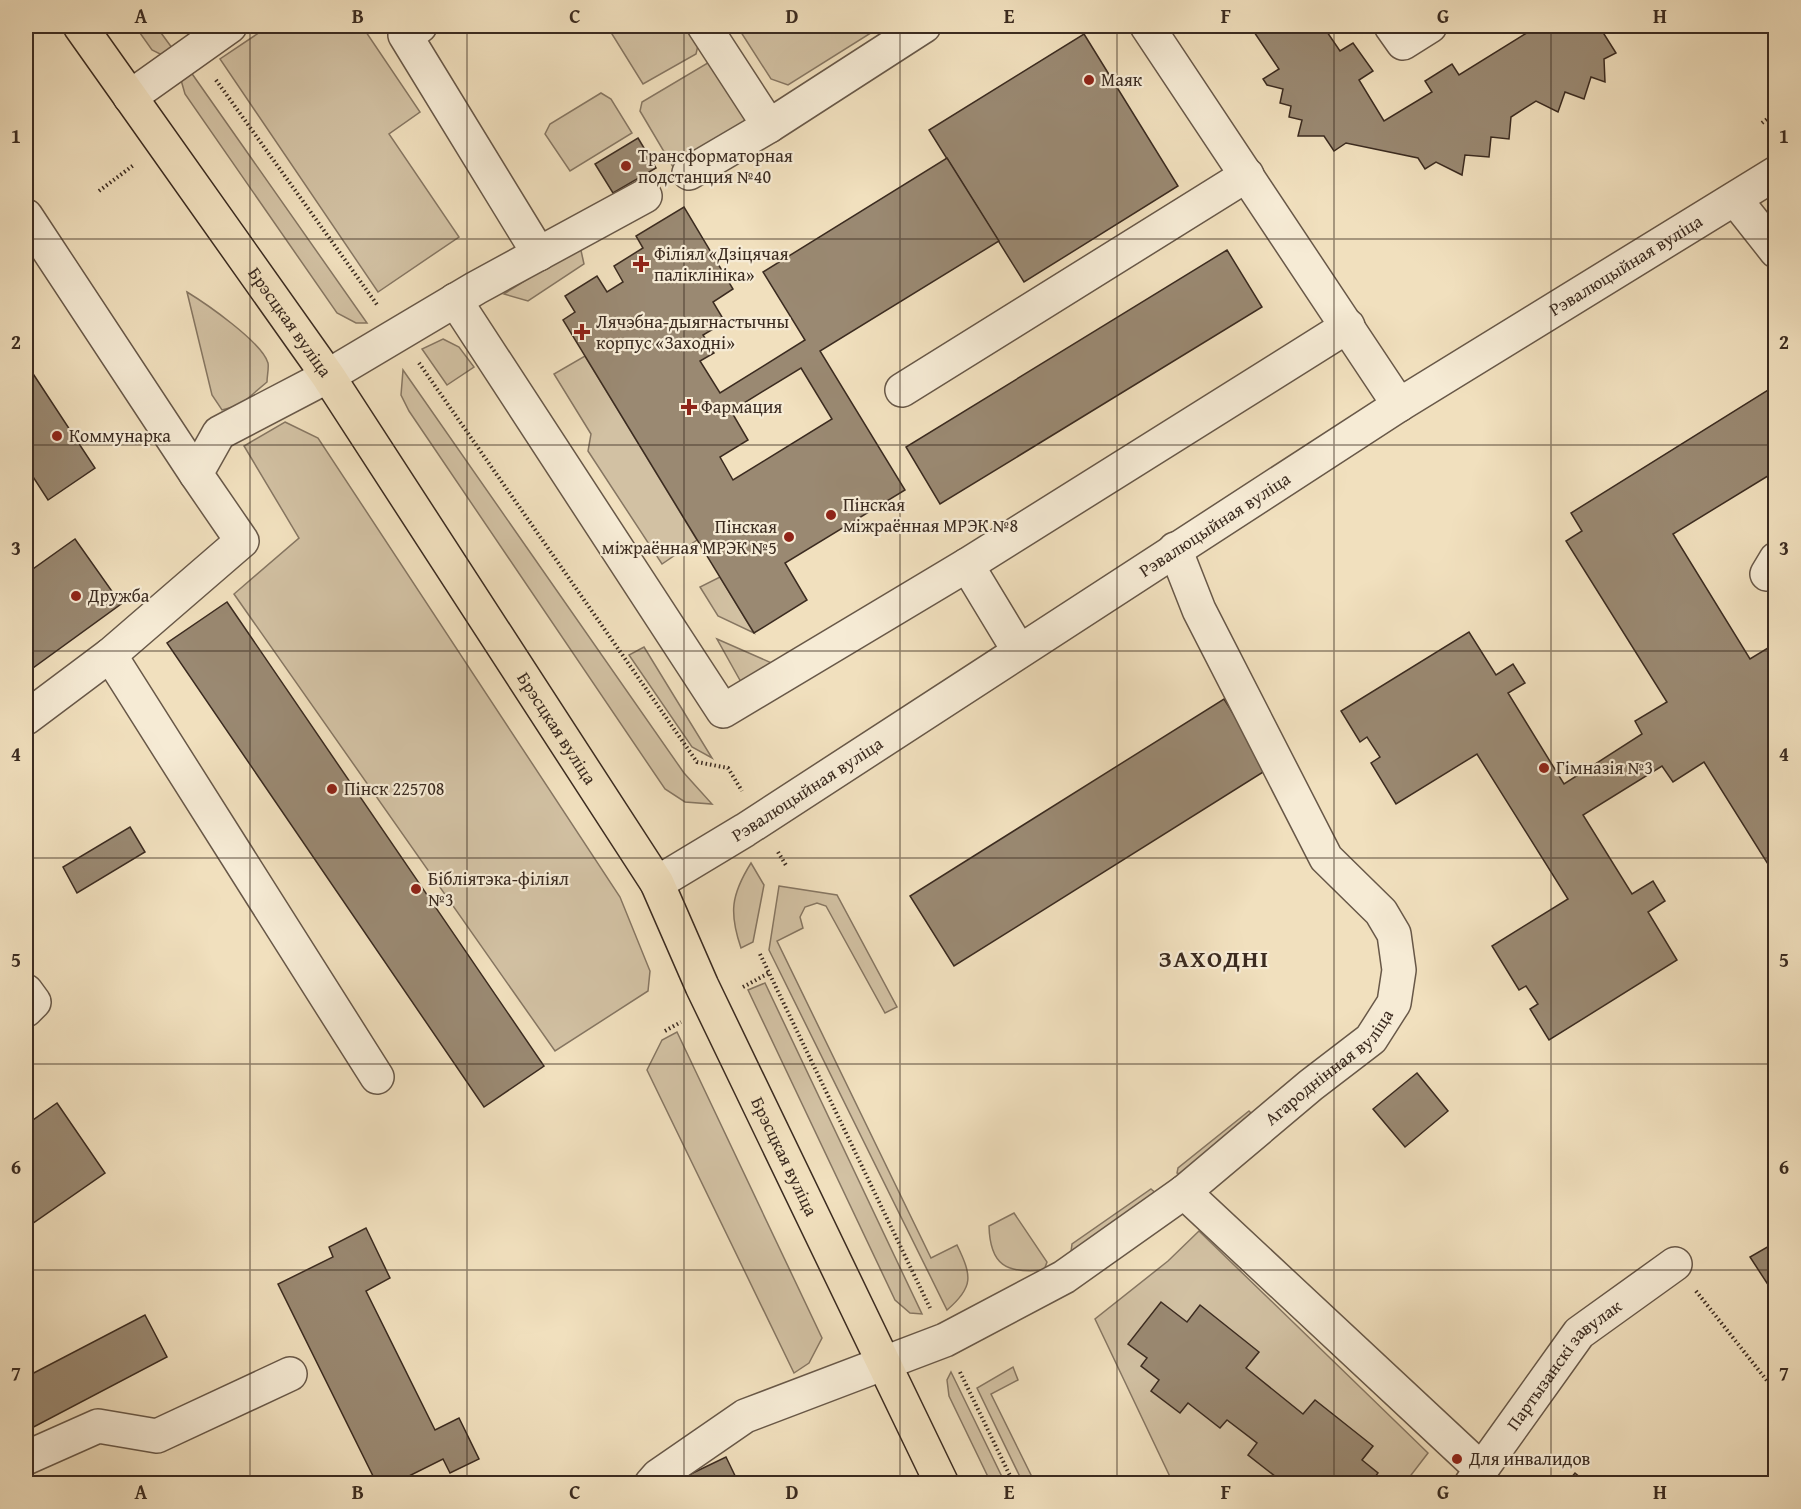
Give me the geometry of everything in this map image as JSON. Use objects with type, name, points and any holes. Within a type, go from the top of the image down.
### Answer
[{"type":"main road","name":"Брэсцкая вуліца","points":[[80,26],[328,376],[657,883],[702,986],[942,1484]]},
{"type":"street","points":[[130,97],[230,26]]},
{"type":"street","points":[[420,26],[405,35],[538,254]]},
{"type":"street","points":[[704,26],[770,126]]},
{"type":"street","points":[[689,173],[770,126],[924,26]]},
{"type":"street","points":[[1147,26],[1399,405]]},
{"type":"street","points":[[1391,26],[1403,43],[1430,26]]},
{"type":"street","name":"Рэвалюцыйная вуліца","points":[[657,883],[760,821],[1399,405],[1776,173]]},
{"type":"street","points":[[902,390],[1247,175]]},
{"type":"street","points":[[196,474],[219,433],[328,376],[455,300],[645,196]]},
{"type":"street","points":[[1735,199],[1776,251]]},
{"type":"street","points":[[26,216],[242,541],[110,655],[26,717]]},
{"type":"street","points":[[455,300],[723,711],[967,565],[1348,326]]},
{"type":"street","name":"Агароднінная вуліца","points":[[651,1484],[658,1476],[745,1416],[945,1340],[1064,1277],[1184,1192],[1311,1085],[1371,1039],[1394,1003],[1399,970],[1394,934],[1382,912],[1326,858],[1199,610],[1175,549]]},
{"type":"street","points":[[967,565],[1019,651]]},
{"type":"street","points":[[110,655],[377,1077]]},
{"type":"street","points":[[26,991],[34,1002],[26,1010]]},
{"type":"street","points":[[1184,1192],[1476,1476]]},
{"type":"street","name":"Партызанскі завулак","points":[[1476,1476],[1579,1333],[1675,1264]]},
{"type":"street","points":[[26,1458],[98,1426],[157,1436],[290,1374]]},
{"type":"path","points":[[195,50],[398,333],[697,762],[728,768],[787,867]]},
{"type":"path","points":[[1762,123],[1776,112]]},
{"type":"path","points":[[99,190],[163,144]]},
{"type":"path","points":[[760,954],[1014,1484]]},
{"type":"path","points":[[1675,1264],[1775,1391]]},
{"type":"shaded area","points":[[135,26],[156,26],[175,52],[164,56],[152,50]]},
{"type":"shaded area","points":[[269,26],[362,26],[420,112],[389,134],[459,237],[378,292],[220,59]]},
{"type":"shaded area","points":[[607,26],[690,26],[699,41],[696,54],[643,84]]},
{"type":"shaded area","points":[[737,26],[882,26],[788,85],[771,79]]},
{"type":"shaded area","points":[[711,61],[746,121],[676,172],[640,111],[642,102]]},
{"type":"shaded area","points":[[188,68],[367,323],[356,323],[337,313],[185,94],[181,80]]},
{"type":"shaded area","points":[[601,93],[611,99],[632,133],[570,171],[545,134],[550,124]]},
{"type":"shaded area","points":[[580,246],[584,264],[528,301],[504,294]]},
{"type":"shaded area","points":[[187,292],[244,334],[264,354],[268,363],[267,382],[240,405],[222,410],[212,395]]},
{"type":"shaded area","points":[[443,339],[459,347],[474,367],[447,385],[422,349]]},
{"type":"shaded area","points":[[585,356],[697,540],[662,564],[588,451],[591,434],[554,374]]},
{"type":"shaded area","points":[[403,370],[684,773],[712,804],[685,802],[665,789],[409,411],[401,395]]},
{"type":"shaded area","points":[[285,422],[318,438],[620,897],[650,971],[648,991],[555,1051],[234,594],[299,538],[244,446]]},
{"type":"shaded area","points":[[720,577],[754,633],[718,616],[700,587]]},
{"type":"shaded area","points":[[717,639],[774,664],[741,682]]},
{"type":"shaded area","points":[[644,647],[712,758],[692,747],[629,655]]},
{"type":"shaded area","points":[[751,863],[764,885],[753,942],[741,948],[735,924],[734,904],[739,885]]},
{"type":"shaded area","points":[[779,886],[837,895],[897,1007],[885,1013],[826,906],[817,903],[805,907],[800,917],[803,928],[777,941],[931,1258],[957,1245],[966,1265],[968,1280],[962,1294],[947,1310],[769,950]]},
{"type":"shaded area","points":[[765,983],[922,1314],[910,1313],[895,1300],[748,990]]},
{"type":"shaded area","points":[[677,1032],[822,1338],[809,1363],[794,1373],[647,1070],[662,1040]]},
{"type":"shaded area","points":[[1249,1111],[1253,1115],[1183,1175],[1177,1173],[1178,1168]]},
{"type":"shaded area","points":[[1151,1189],[1158,1195],[1074,1256],[1071,1252],[1072,1244]]},
{"type":"shaded area","points":[[1014,1213],[1047,1262],[1044,1270],[1010,1268],[997,1258],[990,1239],[989,1226]]},
{"type":"shaded area","points":[[1199,1231],[1428,1453],[1405,1483],[1173,1483],[1095,1319],[1168,1261]]},
{"type":"shaded area","points":[[1013,1367],[1018,1380],[991,1394],[1035,1483],[1023,1483],[977,1388]]},
{"type":"shaded area","points":[[951,1372],[1005,1483],[991,1483],[949,1396],[947,1380]]},
{"type":"building","points":[[1250,26],[1323,26],[1340,51],[1353,43],[1373,71],[1359,80],[1384,121],[1432,92],[1425,81],[1452,64],[1459,75],[1530,31],[1527,26],[1599,26],[1616,53],[1604,59],[1605,82],[1591,77],[1584,99],[1565,92],[1558,112],[1536,101],[1511,117],[1509,139],[1491,137],[1489,157],[1465,155],[1462,175],[1436,162],[1425,169],[1418,158],[1346,143],[1334,151],[1324,136],[1298,136],[1302,120],[1289,117],[1291,106],[1280,103],[1283,89],[1267,85],[1263,79],[1279,69]]},
{"type":"building","points":[[1084,34],[1178,186],[1024,282],[929,130]]},
{"type":"building","name":"Трансформаторная подстанция №40","points":[[638,138],[656,168],[613,193],[595,164]]},
{"type":"building","points":[[947,158],[999,241],[820,351],[905,490],[785,563],[807,600],[754,633],[563,320],[575,312],[565,296],[597,276],[607,292],[623,282],[614,266],[643,248],[636,236],[684,207],[733,289],[713,302],[725,322],[703,335],[714,353],[700,361],[720,393],[805,340],[763,272]],"holes":[[[801,368],[832,419],[733,480],[720,457],[748,440],[731,411]]]},
{"type":"building","points":[[1227,250],[1262,307],[940,504],[906,447]]},
{"type":"building","points":[[26,363],[95,468],[48,500],[26,466]]},
{"type":"building","points":[[1776,385],[1776,471],[1673,534],[1750,659],[1776,643],[1776,692],[1772,694],[1776,699],[1776,877],[1704,762],[1673,782],[1662,766],[1583,815],[1632,894],[1653,881],[1665,901],[1648,912],[1677,960],[1549,1040],[1530,1009],[1538,1004],[1526,986],[1519,990],[1492,946],[1568,899],[1477,754],[1396,804],[1371,763],[1380,757],[1367,737],[1360,742],[1341,711],[1469,632],[1496,675],[1513,664],[1525,683],[1508,693],[1564,784],[1642,734],[1635,721],[1667,702],[1566,541],[1582,531],[1571,513]]},
{"type":"building","points":[[75,539],[121,604],[26,673],[26,574]]},
{"type":"building","points":[[227,602],[544,1066],[484,1107],[167,643]]},
{"type":"building","points":[[1224,699],[1268,769],[954,966],[910,896]]},
{"type":"building","points":[[130,827],[145,852],[77,893],[63,867]]},
{"type":"building","points":[[1417,1073],[1448,1111],[1405,1147],[1373,1109]]},
{"type":"building","points":[[57,1103],[105,1173],[26,1228],[26,1125]]},
{"type":"building","points":[[366,1228],[390,1278],[366,1291],[435,1430],[459,1418],[479,1459],[450,1473],[443,1459],[393,1484],[377,1484],[278,1284],[333,1257],[329,1247]]},
{"type":"building","points":[[1776,1242],[1776,1297],[1750,1257]]},
{"type":"building","points":[[1161,1302],[1187,1322],[1200,1305],[1259,1352],[1246,1368],[1303,1414],[1315,1400],[1373,1446],[1362,1460],[1378,1473],[1370,1484],[1271,1484],[1276,1477],[1248,1455],[1257,1443],[1227,1420],[1220,1428],[1188,1403],[1180,1413],[1151,1391],[1159,1380],[1141,1366],[1147,1358],[1128,1344]]},
{"type":"building","points":[[145,1315],[167,1357],[26,1431],[26,1377]]},
{"type":"building","points":[[726,1457],[739,1484],[670,1484]]},
{"type":"building","points":[[1575,1473],[1588,1484],[1566,1484]]},
{"type":"place","name":"Маяк","points":[[1089,80]]},
{"type":"place","name":"Трансформаторная подстанция №40","points":[[626,166]]},
{"type":"place","name":"Філіял «Дзіцячая паліклініка»","points":[[641,264]]},
{"type":"place","name":"Лячэбна-дыягнастычны корпус «Заходні»","points":[[582,332]]},
{"type":"place","name":"Фармация","points":[[689,407]]},
{"type":"place","name":"Коммунарка","points":[[57,436]]},
{"type":"place","name":"Пінская міжраённая МРЭК №8","points":[[831,515]]},
{"type":"place","name":"Пінская міжраённая МРЭК №5","points":[[789,537]]},
{"type":"place","name":"Дружба","points":[[76,596]]},
{"type":"place","name":"Гімназія №3","points":[[1544,768]]},
{"type":"place","name":"Пінск 225708","points":[[332,789]]},
{"type":"place","name":"Бібліятэка-філіял №3","points":[[416,889]]},
{"type":"place","name":"Для инвалидов","points":[[1457,1459]]},
{"type":"district","name":"ЗАХОДНІ","points":[[1214,959]]}]
